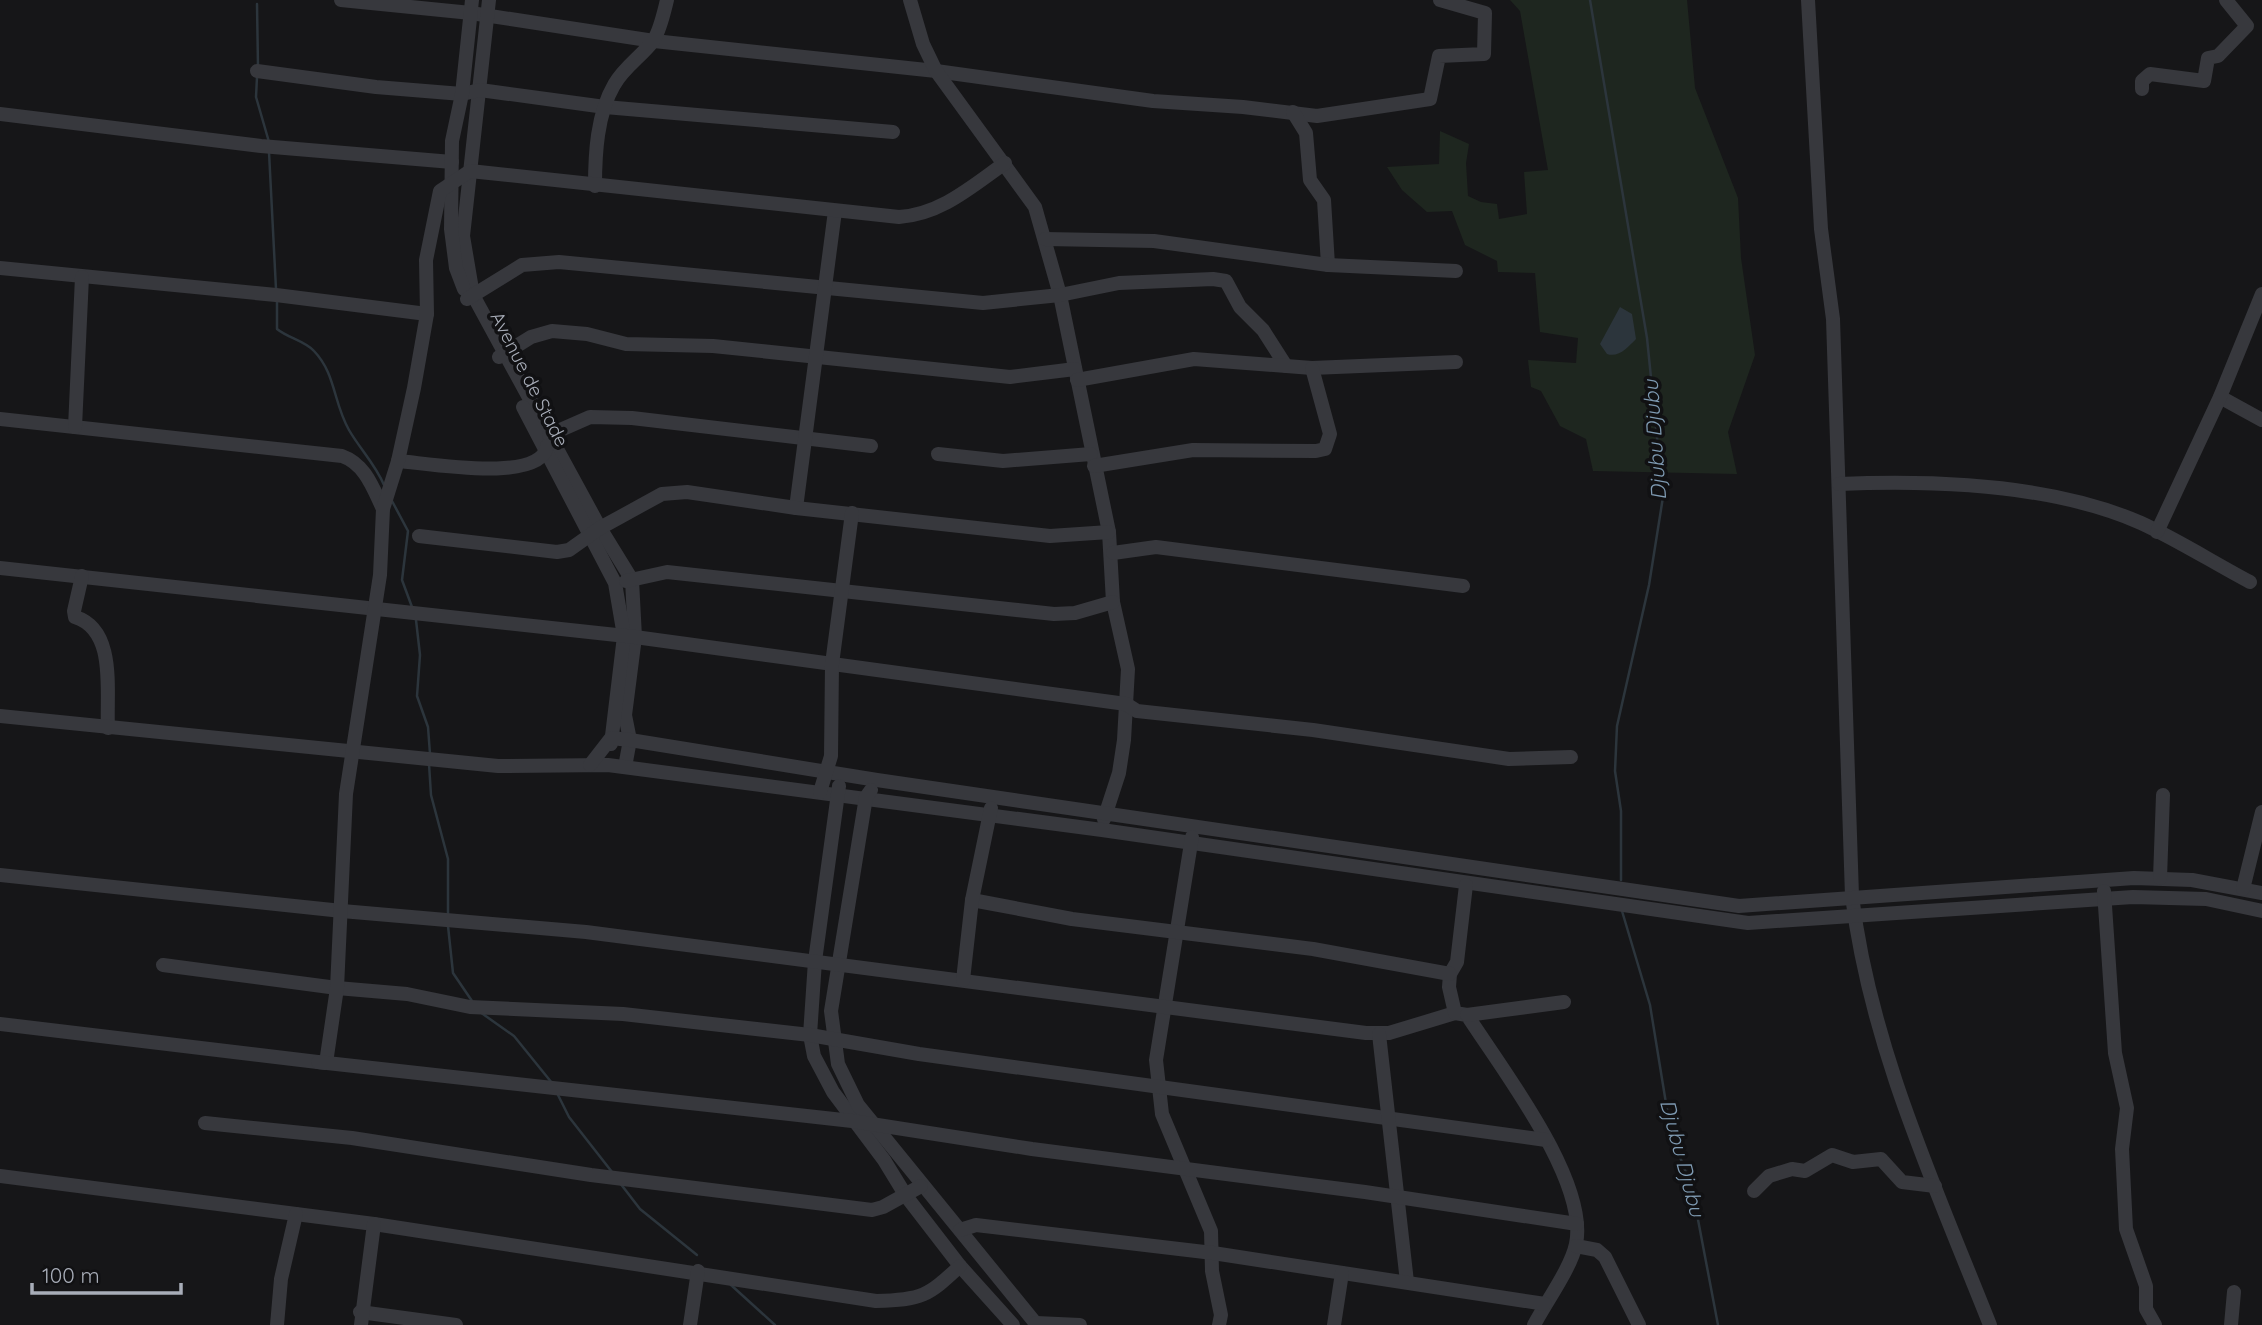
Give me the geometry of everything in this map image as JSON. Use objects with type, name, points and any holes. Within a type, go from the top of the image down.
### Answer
[{"type":"street","points":[[341,0],[471,6],[487,15],[654,41],[936,71],[1153,101],[1317,116],[1430,99],[1438,56],[1483,54],[1485,13],[1440,0]]},
{"type":"street","points":[[489,0],[463,236],[470,297],[522,265],[559,262],[983,303],[1060,295],[1119,283],[1226,281],[1240,307],[1263,330],[1286,366]]},
{"type":"street","points":[[595,186],[595,157],[605,107],[614,85],[638,54],[654,41],[667,0]]},
{"type":"street","points":[[910,0],[923,44],[936,71],[1035,207],[1060,295],[1109,532],[1113,554],[1113,602],[1128,669],[1119,773],[1101,830]]},
{"type":"street","points":[[1808,0],[1821,229],[1832,309],[1854,915],[1866,987],[1880,1036],[1990,1325]]},
{"type":"street","points":[[2143,89],[2142,81],[2150,74],[2204,81],[2208,58],[2218,56],[2247,26],[2226,0]]},
{"type":"street","name":"Avenue de Stade","points":[[471,6],[463,94],[452,141],[451,229],[456,268],[502,356],[546,453],[595,531],[615,583],[630,636],[608,765]]},
{"type":"street","points":[[257,71],[306,79],[463,94],[480,90],[605,107],[893,132]]},
{"type":"street","points":[[1293,112],[1306,133],[1310,180],[1324,200],[1328,265]]},
{"type":"street","points":[[0,114],[268,146],[452,162]]},
{"type":"street","points":[[319,1062],[337,989],[345,811],[375,611],[383,509],[398,461],[427,314],[426,260],[440,191],[470,171],[835,211],[917,216],[948,203],[1005,163]]},
{"type":"street","points":[[796,508],[835,211]]},
{"type":"street","points":[[1045,239],[1154,242],[1328,265],[1455,271]]},
{"type":"street","points":[[0,268],[276,295],[427,314]]},
{"type":"street","points":[[75,427],[82,277]]},
{"type":"street","points":[[2157,532],[2220,397],[2262,296]]},
{"type":"street","points":[[625,767],[630,740],[625,715],[632,580],[595,531],[549,436],[502,356],[531,337],[552,331],[587,334],[626,344],[713,346],[1010,377],[1076,374],[1194,359],[1312,368],[1456,362]]},
{"type":"street","points":[[938,454],[1003,461],[1092,460],[1193,450],[1316,452],[1325,449],[1330,434],[1312,368]]},
{"type":"street","points":[[2220,397],[2262,420]]},
{"type":"street","points":[[549,436],[590,417],[611,417],[871,446]]},
{"type":"street","points":[[0,419],[342,456],[354,460],[366,475],[383,509]]},
{"type":"street","points":[[398,461],[511,470],[523,467],[546,453],[549,436]]},
{"type":"street","points":[[1839,484],[1923,481],[2028,493],[2091,506],[2141,523],[2250,582]]},
{"type":"street","points":[[419,536],[557,552],[569,550],[595,531],[662,494],[687,492],[796,508],[1050,536],[1109,532]]},
{"type":"street","points":[[852,513],[832,664],[831,757],[838,794],[815,961],[810,1035],[814,1056],[852,1121],[884,1160],[906,1196],[960,1266],[1013,1325]]},
{"type":"street","points":[[1113,554],[1156,547],[1463,586]]},
{"type":"street","points":[[0,568],[375,611],[630,636],[1126,704],[1137,711],[1313,730],[1508,759],[1571,757]]},
{"type":"street","points":[[615,583],[667,572],[1054,614],[1075,613],[1113,602]]},
{"type":"street","points":[[82,576],[75,617],[89,622],[104,645],[108,728]]},
{"type":"street","points":[[0,716],[506,767],[625,767],[866,797],[1466,885],[1748,923],[2104,898],[2206,899],[2262,911]]},
{"type":"street","points":[[590,765],[611,738],[630,740],[877,780],[1739,906],[2104,879],[2160,878],[2243,888],[2262,893]]},
{"type":"street","points":[[820,792],[834,772]]},
{"type":"street","points":[[877,780],[866,797],[831,1011],[834,1040],[845,1080],[875,1127],[921,1186],[1036,1324],[1080,1325]]},
{"type":"street","points":[[2160,878],[2163,794]]},
{"type":"street","points":[[963,980],[972,900],[993,796]]},
{"type":"street","points":[[2243,888],[2262,812]]},
{"type":"street","points":[[1194,827],[1156,1060],[1157,1087],[1162,1114],[1211,1231],[1212,1271],[1221,1315],[1219,1325]]},
{"type":"street","points":[[0,875],[342,911],[586,932],[1379,1034],[1461,1014],[1564,1002]]},
{"type":"street","points":[[2104,879],[2115,1053],[2127,1108],[2122,1149],[2126,1229],[2146,1286],[2146,1309],[2155,1325]]},
{"type":"street","points":[[1466,885],[1457,962],[1450,974],[1449,988],[1461,1014],[1546,1140],[1569,1182],[1577,1224],[1576,1246],[1535,1325]]},
{"type":"street","points":[[1613,905],[1615,887]]},
{"type":"street","points":[[972,900],[1072,919],[1313,949],[1450,974]]},
{"type":"street","points":[[163,965],[337,989],[407,994],[476,1008],[624,1014],[810,1035],[1157,1087],[1389,1116],[1546,1140]]},
{"type":"street","points":[[0,1025],[852,1121],[875,1127],[1188,1172],[1397,1196],[1577,1224]]},
{"type":"street","points":[[1379,1034],[1407,1282]]},
{"type":"street","points":[[205,1123],[364,1140],[568,1171],[872,1210],[906,1196],[921,1186]]},
{"type":"street","points":[[1755,1191],[1769,1176],[1792,1169],[1805,1171],[1832,1155],[1853,1162],[1881,1159],[1902,1182],[1935,1185]]},
{"type":"street","points":[[0,1176],[374,1224],[643,1266],[698,1271],[876,1301],[931,1293],[960,1266]]},
{"type":"street","points":[[277,1325],[281,1279],[296,1214]]},
{"type":"street","points":[[374,1224],[361,1319],[456,1325]]},
{"type":"street","points":[[960,1230],[976,1225],[1213,1254],[1545,1304]]},
{"type":"street","points":[[1576,1246],[1597,1250],[1605,1257],[1639,1325]]},
{"type":"street","points":[[690,1325],[698,1271]]},
{"type":"street","points":[[1334,1325],[1342,1273]]},
{"type":"street","points":[[2231,1325],[2234,1292]]},
{"type":"shaded area","points":[[1510,0],[1687,0],[1695,88],[1738,198],[1741,258],[1755,355],[1728,432],[1737,474],[1593,471],[1586,439],[1560,426],[1541,391],[1531,387],[1528,360],[1576,363],[1578,338],[1540,332],[1535,273],[1498,272],[1497,261],[1465,245],[1452,211],[1427,212],[1402,190],[1387,167],[1439,164],[1440,131],[1469,144],[1466,163],[1468,196],[1481,202],[1497,204],[1499,219],[1527,214],[1524,172],[1548,170],[1520,11]]},
{"type":"shaded area","points":[[1620,307],[1632,314],[1636,339],[1619,353],[1611,355],[1607,354],[1600,344]]},
{"type":"waterway","name":"Djubu Djubu","points":[[1590,0],[1647,338],[1663,497],[1649,585],[1617,726],[1615,771],[1621,811],[1621,880]]},
{"type":"waterway","points":[[257,4],[258,67]]},
{"type":"waterway","points":[[257,77],[256,97],[269,142]]},
{"type":"waterway","points":[[269,152],[276,289]]},
{"type":"waterway","points":[[277,299],[277,329],[310,348],[321,360],[331,379],[349,430],[384,485]]},
{"type":"waterway","points":[[392,501],[408,531],[402,580],[412,607]]},
{"type":"waterway","points":[[416,620],[420,655],[417,696],[428,727],[430,754]]},
{"type":"waterway","points":[[429,764],[431,795],[448,859],[448,916]]},
{"type":"waterway","name":"Djubu Djubu","points":[[1622,911],[1650,1005],[1671,1134],[1692,1188],[1718,1325]]},
{"type":"waterway","points":[[448,926],[453,973],[472,1001]]},
{"type":"waterway","points":[[480,1012],[514,1036],[552,1083]]},
{"type":"waterway","points":[[558,1095],[569,1117],[612,1172]]},
{"type":"waterway","points":[[620,1183],[640,1209],[697,1255]]},
{"type":"waterway","points":[[731,1285],[775,1325]]}]
